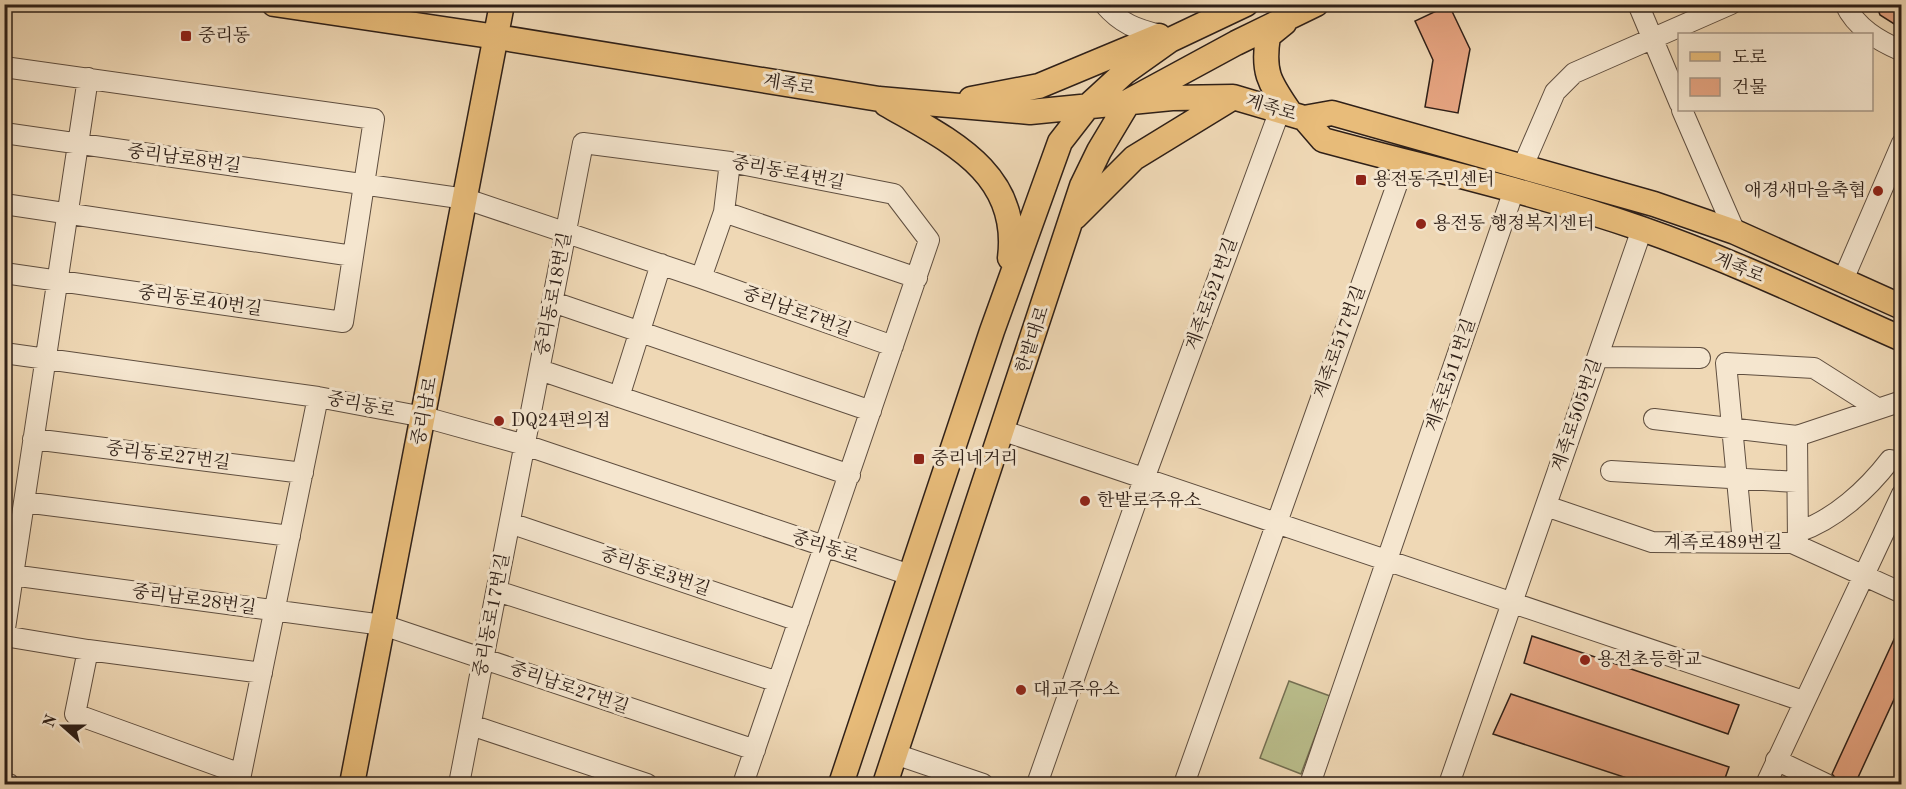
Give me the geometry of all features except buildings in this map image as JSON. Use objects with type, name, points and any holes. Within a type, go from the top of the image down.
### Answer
[{"type":"main road","name":"계족로","points":[[274,4],[497,37],[879,99],[1030,112],[1130,101],[1233,97],[1292,114],[1332,113],[1654,204],[1735,232],[1902,308]]},
{"type":"main road","name":"중리남로","points":[[352,784],[502,4]]},
{"type":"main road","points":[[942,105],[1039,86],[1202,17],[1236,9]]},
{"type":"main road","points":[[841,784],[992,331],[1060,142],[1088,106],[1125,72],[1170,40],[1236,9]]},
{"type":"main road","points":[[1130,101],[1305,9]]},
{"type":"main road","points":[[1292,114],[1270,83],[1264,61],[1268,36],[1305,9]]},
{"type":"main road","points":[[1071,221],[1134,158],[1233,97]]},
{"type":"main road","points":[[879,99],[957,144],[985,170],[1007,208],[1013,239],[1008,273],[992,331]]},
{"type":"main road","name":"한밭대로","points":[[885,784],[1089,170],[1130,101]]},
{"type":"main road","name":"계족로","points":[[1292,114],[1323,140],[1514,190],[1642,229],[1742,268],[1902,339]]},
{"type":"street","points":[[1104,4],[1122,23],[1134,29],[1160,35]]},
{"type":"street","points":[[1638,4],[1678,100]]},
{"type":"street","points":[[1523,166],[1555,92],[1574,73],[1731,4]]},
{"type":"street","points":[[1845,4],[1850,15],[1870,33]]},
{"type":"street","points":[[1873,36],[1902,51]]},
{"type":"street","points":[[4,67],[374,119],[353,256],[4,204]]},
{"type":"street","points":[[88,78],[24,502],[9,574],[4,636],[88,651],[262,673]]},
{"type":"street","name":"계족로","points":[[1682,111],[1735,232]]},
{"type":"street","name":"계족로521번길","points":[[1037,784],[1144,479],[1292,114]]},
{"type":"street","name":"중리남로8번길","points":[[4,133],[466,199]]},
{"type":"street","name":"중리동로4번길","points":[[583,143],[730,162],[894,194],[929,240],[825,548]]},
{"type":"street","name":"중리동로18번길","points":[[525,445],[583,143]]},
{"type":"street","points":[[1843,280],[1902,143]]},
{"type":"street","points":[[701,278],[724,212],[730,162]]},
{"type":"street","name":"계족로517번길","points":[[1184,784],[1405,162]]},
{"type":"street","name":"계족로511번길","points":[[1310,784],[1514,190]]},
{"type":"street","name":"중리남로7번길","points":[[466,199],[661,264],[893,346]]},
{"type":"street","points":[[724,212],[916,278]]},
{"type":"street","name":"계족로505번길","points":[[1449,784],[1642,229]]},
{"type":"street","name":"중리동로40번길","points":[[4,273],[343,322],[353,256]]},
{"type":"street","points":[[619,397],[661,264]]},
{"type":"street","points":[[553,302],[871,411]]},
{"type":"street","name":"중리동로","points":[[4,353],[318,397],[424,417],[525,445],[910,575]]},
{"type":"street","points":[[1598,357],[1700,358]]},
{"type":"street","points":[[1743,543],[1726,363],[1814,368],[1877,408]]},
{"type":"street","points":[[540,370],[850,475]]},
{"type":"street","points":[[88,651],[75,714],[240,779],[318,397]]},
{"type":"street","points":[[1654,419],[1797,436],[1902,401]]},
{"type":"street","points":[[1004,431],[1803,701]]},
{"type":"street","name":"계족로489번길","points":[[1797,436],[1798,539]]},
{"type":"street","name":"중리동로27번길","points":[[33,438],[303,473]]},
{"type":"street","name":"중리동로17번길","points":[[459,784],[525,445]]},
{"type":"street","name":"계족로489번길","points":[[1546,506],[1652,542],[1792,543],[1872,483],[1890,460]]},
{"type":"street","points":[[1611,471],[1797,482]]},
{"type":"street","points":[[1766,784],[1902,494]]},
{"type":"street","points":[[24,502],[290,536]]},
{"type":"street","name":"중리동로3번길","points":[[510,523],[799,621]]},
{"type":"street","name":"계족로489번길","points":[[1798,539],[1902,593]]},
{"type":"street","points":[[743,784],[825,548]]},
{"type":"street","name":"중리남로28번길","points":[[9,574],[383,625]]},
{"type":"street","points":[[497,591],[778,682]]},
{"type":"street","name":"중리남로27번길","points":[[383,625],[755,750]]},
{"type":"street","points":[[471,725],[647,784]]},
{"type":"street","points":[[895,754],[983,784]]},
{"type":"street","points":[[1776,760],[1826,784]]},
{"type":"street","points":[[4,783],[9,784]]},
{"type":"green space","points":[[1289,681],[1330,696],[1301,774],[1260,758]]},
{"type":"place","name":"중리동","points":[[186,36]]},
{"type":"place","name":"용전동주민센터","points":[[1361,180]]},
{"type":"place","name":"애경새마을축협","points":[[1878,191]]},
{"type":"place","name":"용전동 행정복지센터","points":[[1421,224]]},
{"type":"place","name":"DQ24편의점","points":[[499,421]]},
{"type":"place","name":"중리네거리","points":[[919,459]]},
{"type":"place","name":"한밭로주유소","points":[[1085,501]]},
{"type":"place","name":"용전초등학교","points":[[1585,660]]},
{"type":"place","name":"대교주유소","points":[[1021,690]]}]
